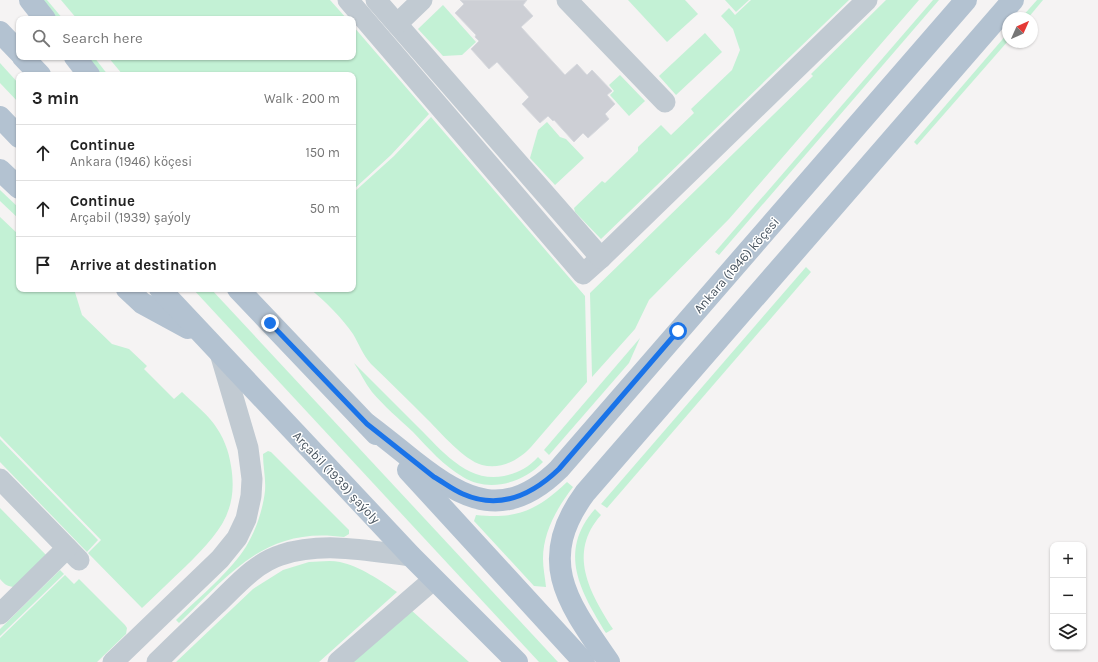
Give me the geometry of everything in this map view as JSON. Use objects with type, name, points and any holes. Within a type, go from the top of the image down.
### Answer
[{"type":"main road","points":[[30,0],[43,16]]},
{"type":"main road","name":"Ankara (1946) köçesi","points":[[367,424],[434,477],[463,494],[482,500],[508,499],[521,496],[534,490],[547,480],[569,457],[966,0]]},
{"type":"main road","points":[[609,662],[575,612],[567,595],[562,576],[560,548],[565,528],[576,506],[585,493],[1013,0]]},
{"type":"main road","points":[[0,32],[16,49]]},
{"type":"main road","points":[[26,60],[37,72]]},
{"type":"main road","points":[[77,60],[87,72]]},
{"type":"main road","points":[[0,117],[16,134]]},
{"type":"main road","points":[[0,170],[16,185]]},
{"type":"main road","points":[[130,292],[142,303],[205,336]]},
{"type":"main road","name":"Arçabil (1939) şaýoly","points":[[163,292],[411,556],[518,662]]},
{"type":"main road","points":[[241,292],[367,424],[584,662]]},
{"type":"lane","points":[[348,0],[583,274],[867,0]]},
{"type":"lane","points":[[376,0],[601,258]]},
{"type":"lane","points":[[397,24],[422,0]]},
{"type":"lane","points":[[567,0],[665,102]]},
{"type":"lane","points":[[113,662],[220,559],[237,538],[246,519],[251,496],[252,479],[248,448],[220,353]]},
{"type":"lane","points":[[0,479],[73,554],[4,603]]},
{"type":"lane","points":[[157,662],[242,581],[261,565],[280,555],[309,549],[329,548],[411,556]]},
{"type":"lane","points":[[338,662],[434,578]]},
{"type":"green space","points":[[39,0],[47,0],[60,16],[52,16]]},
{"type":"green space","points":[[61,0],[330,0],[344,16],[74,16]]},
{"type":"green space","points":[[628,0],[685,0],[698,14],[667,42]]},
{"type":"green space","points":[[725,0],[749,0],[736,12]]},
{"type":"green space","points":[[751,0],[849,0],[601,239],[575,212],[574,208],[602,181],[605,183],[638,151],[638,147],[661,125],[671,135],[694,113],[691,109],[732,70],[740,50],[733,29],[721,16],[729,8],[735,15]]},
{"type":"green space","points":[[886,0],[919,0],[729,219],[649,300],[635,329],[592,377],[590,293],[813,76],[811,74]]},
{"type":"green space","points":[[933,0],[939,0],[719,255],[715,252]]},
{"type":"green space","points":[[1037,0],[1043,0],[1033,12],[1026,12]]},
{"type":"green space","points":[[443,5],[476,42],[462,55],[443,56],[418,29]]},
{"type":"green space","points":[[356,29],[429,114],[391,155],[356,187],[356,72],[120,72],[110,60],[356,60]]},
{"type":"green space","points":[[705,33],[722,52],[676,95],[659,76]]},
{"type":"green space","points":[[1002,40],[1002,48],[917,145],[914,142]]},
{"type":"green space","points":[[88,60],[96,60],[106,72],[98,72]]},
{"type":"green space","points":[[0,63],[16,81],[16,100],[0,83]]},
{"type":"green space","points":[[620,75],[645,101],[629,116],[610,95],[614,91],[609,85]]},
{"type":"green space","points":[[431,117],[585,296],[587,382],[531,447],[521,456],[509,463],[496,466],[482,465],[468,458],[453,446],[368,361],[353,334],[344,322],[313,292],[356,292],[356,190],[394,156]]},
{"type":"green space","points":[[547,122],[560,137],[566,139],[584,158],[555,185],[530,158],[538,130]]},
{"type":"green space","points":[[0,190],[16,205],[16,216],[0,201]]},
{"type":"green space","points":[[0,217],[16,232],[16,292],[75,292],[82,315],[112,344],[129,349],[147,366],[144,369],[174,399],[182,392],[203,411],[214,424],[227,449],[233,483],[232,497],[223,522],[216,533],[197,555],[142,608],[88,553],[101,540],[0,436]]},
{"type":"green space","points":[[806,267],[811,272],[607,508],[601,504]]},
{"type":"green space","points":[[196,292],[214,292],[558,662],[539,662]]},
{"type":"green space","points":[[640,338],[629,363],[549,455],[544,450]]},
{"type":"green space","points":[[354,363],[443,452],[465,469],[490,477],[504,476],[522,470],[538,457],[543,462],[526,475],[505,483],[494,485],[484,484],[473,482],[463,477],[456,473],[430,450],[369,389]]},
{"type":"green space","points":[[0,439],[98,540],[87,552],[0,462]]},
{"type":"green space","points":[[268,451],[271,452],[349,530],[349,534],[344,537],[316,536],[292,539],[271,546],[233,571],[179,623],[176,620],[226,571],[245,548],[255,530],[264,501],[265,486],[263,454]]},
{"type":"green space","points":[[567,482],[573,487],[556,512],[545,539],[543,559],[546,587],[534,586],[474,521],[476,515],[504,516],[526,511],[546,500]]},
{"type":"green space","points":[[0,508],[48,557],[16,587],[11,587],[3,583],[0,579]]},
{"type":"green space","points":[[595,509],[601,515],[591,529],[585,544],[584,558],[590,587],[613,629],[606,633],[588,602],[577,572],[575,556],[577,541],[584,525]]},
{"type":"green space","points":[[332,561],[347,564],[370,574],[397,592],[319,662],[176,662],[253,589],[283,570],[309,562]]},
{"type":"green space","points":[[60,570],[64,574],[0,636],[0,629]]},
{"type":"green space","points":[[65,575],[74,584],[79,579],[125,625],[127,628],[126,634],[97,662],[0,662],[0,638]]},
{"type":"green space","points":[[411,610],[469,662],[346,662]]},
{"type":"building","points":[[460,0],[527,0],[523,5],[533,16],[521,27],[565,75],[577,64],[587,75],[592,70],[612,91],[607,95],[615,104],[605,114],[609,119],[588,138],[583,133],[574,142],[554,120],[553,121],[548,116],[540,123],[522,104],[529,97],[497,62],[489,69],[471,49],[479,41],[475,37],[476,35],[455,13],[464,4]]},
{"type":"route","points":[[270,323],[367,424],[434,477],[463,494],[482,500],[508,499],[521,496],[534,490],[547,480],[559,469],[678,331]]}]
